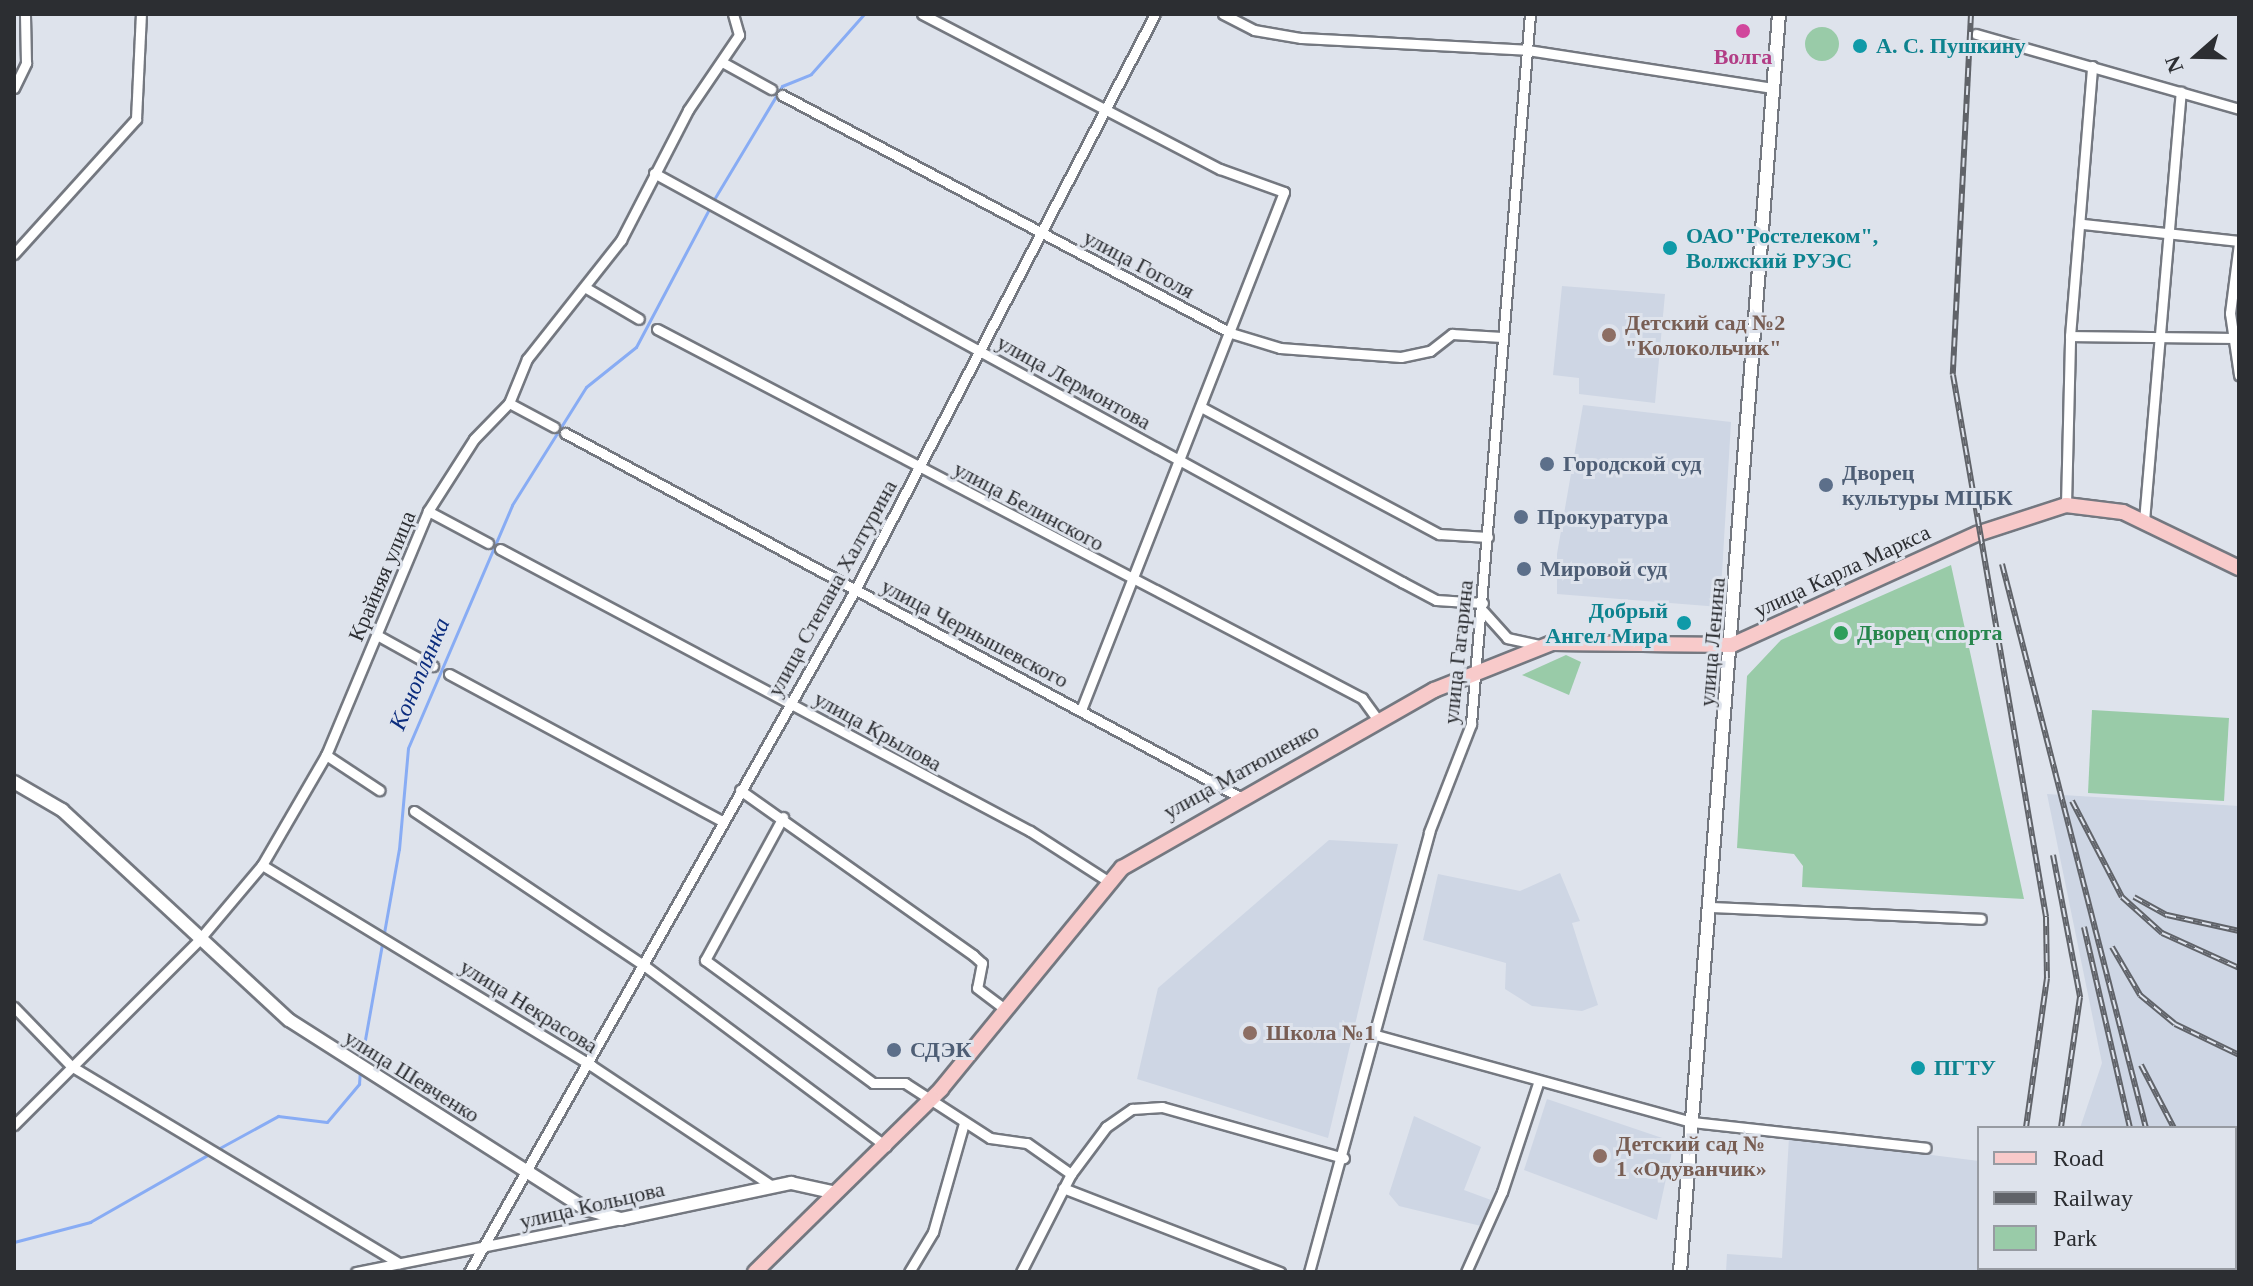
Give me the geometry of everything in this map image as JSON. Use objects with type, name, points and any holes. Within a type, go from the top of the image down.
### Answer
[{"type":"main road","name":"улица Ленина","points":[[1680,1272],[1732,645],[1779,14]]},
{"type":"main road","name":"улица Карла Маркса","points":[[1732,645],[1977,534],[2066,505],[2144,521],[2239,568]]},
{"type":"main road","name":"улица Матюшенко","points":[[755,1272],[930,1100],[1108,881],[1154,844],[1378,720],[1477,671],[1541,645],[1732,645]]},
{"type":"main road","name":"улица Шевченко","points":[[14,782],[62,810],[198,941],[345,1059],[586,1209],[621,1219]]},
{"type":"main road","name":"улица Кольцова","points":[[621,1219],[772,1186],[806,1183],[836,1193]]},
{"type":"street","points":[[14,88],[26,63],[25,14]]},
{"type":"street","points":[[14,254],[136,119],[141,14]]},
{"type":"street","name":"Крайняя улица","points":[[14,1125],[198,941],[262,865],[326,755],[428,511],[474,439],[509,403],[527,359],[586,288],[696,97],[724,63],[739,35],[733,14]]},
{"type":"street","points":[[922,14],[1105,113],[1284,192],[1134,584],[1081,710]]},
{"type":"street","name":"улица Степана Халтурина","points":[[469,1272],[526,1171],[592,1066],[722,821],[855,590],[981,351],[1038,230],[1105,113],[1155,14]]},
{"type":"street","points":[[1223,14],[1254,30],[1301,38],[1527,50],[1773,88]]},
{"type":"street","name":"улица Гагарина","points":[[1309,1272],[1344,1158],[1429,832],[1471,724],[1530,14]]},
{"type":"street","points":[[1976,34],[2239,109]]},
{"type":"street","points":[[724,63],[771,89]]},
{"type":"street","points":[[2066,505],[2070,336],[2083,224],[2092,66]]},
{"type":"street","points":[[2144,521],[2173,234],[2181,92]]},
{"type":"street","name":"улица Гоголя","points":[[782,95],[1231,333],[1280,348],[1401,357],[1430,351],[1452,334],[1502,337]]},
{"type":"street","name":"улица Лермонтова","points":[[654,173],[1436,600],[1483,606]]},
{"type":"street","points":[[2083,224],[2239,242],[2231,338],[2239,375]]},
{"type":"street","points":[[586,288],[639,319]]},
{"type":"street","name":"улица Белинского","points":[[657,329],[1134,584],[1362,698],[1378,720]]},
{"type":"street","points":[[2070,336],[2160,342],[2231,338]]},
{"type":"street","points":[[509,403],[554,427]]},
{"type":"street","points":[[1201,407],[1439,534],[1488,537]]},
{"type":"street","name":"улица Чернышевского","points":[[565,433],[1240,797]]},
{"type":"street","points":[[428,511],[488,543]]},
{"type":"street","name":"улица Крылова","points":[[500,549],[1030,831],[1108,881]]},
{"type":"street","points":[[1483,606],[1507,638],[1541,645]]},
{"type":"street","points":[[377,635],[433,666]]},
{"type":"street","points":[[449,674],[722,821]]},
{"type":"street","points":[[326,755],[379,790]]},
{"type":"street","points":[[740,790],[783,817],[973,955],[982,963],[977,988],[1005,1009]]},
{"type":"street","points":[[414,811],[645,966],[886,1146]]},
{"type":"street","points":[[783,817],[705,960],[873,1083],[905,1083],[964,1123],[1001,1142],[1027,1143],[1071,1174]]},
{"type":"street","name":"улица Некрасова","points":[[262,865],[592,1066],[772,1186]]},
{"type":"street","points":[[1710,907],[1981,919]]},
{"type":"street","points":[[14,1007],[71,1066],[215,1158],[399,1263]]},
{"type":"street","points":[[1376,1035],[1538,1083],[1692,1122],[1926,1148]]},
{"type":"street","points":[[1466,1272],[1502,1192],[1538,1083]]},
{"type":"street","points":[[1021,1272],[1071,1174],[1116,1117],[1152,1106],[1344,1158]]},
{"type":"street","points":[[909,1272],[933,1232],[964,1123]]},
{"type":"street","points":[[1063,1188],[1280,1272]]},
{"type":"street","name":"улица Кольцова","points":[[356,1272],[621,1219]]},
{"type":"shaded area","name":"Детский сад №2 \"Колокольчик\"","points":[[1562,286],[1665,294],[1655,403],[1579,394],[1579,378],[1553,375]]},
{"type":"shaded area","points":[[1583,405],[1731,422],[1720,607],[1557,594],[1557,554]]},
{"type":"shaded area","points":[[2047,794],[2239,806],[2239,1272],[2030,1272],[2237,1270],[2237,1126],[2081,1126],[2102,1063]]},
{"type":"shaded area","name":"Школа №1","points":[[1329,840],[1398,844],[1328,1138],[1137,1079],[1158,988]]},
{"type":"shaded area","points":[[1560,873],[1580,921],[1572,923],[1598,1005],[1582,1011],[1532,1006],[1505,989],[1506,963],[1423,940],[1438,874],[1520,891]]},
{"type":"shaded area","name":"Детский сад № 1 «Одуванчик»","points":[[1547,1099],[1674,1142],[1657,1220],[1524,1170]]},
{"type":"shaded area","points":[[1414,1116],[1481,1147],[1464,1190],[1491,1200],[1481,1226],[1399,1206],[1389,1194]]},
{"type":"shaded area","points":[[1789,1137],[1977,1161],[1977,1270],[1982,1272],[1726,1272],[1727,1254],[1782,1258]]},
{"type":"green space","points":[[1822,27],[1834,32],[1839,44],[1834,56],[1822,61],[1810,56],[1805,44],[1810,32]]},
{"type":"green space","points":[[1951,565],[2024,899],[1802,887],[1803,866],[1794,854],[1737,848],[1747,676],[1781,640]]},
{"type":"green space","points":[[1566,655],[1581,662],[1569,695],[1522,675]]},
{"type":"green space","points":[[2092,710],[2229,718],[2224,801],[2088,793]]},
{"type":"waterway","name":"Коноплянка","points":[[713,201],[782,86],[811,74],[864,14]]},
{"type":"waterway","name":"Коноплянка","points":[[361,1062],[399,849],[408,748],[512,505],[586,387],[636,347],[710,207]]},
{"type":"waterway","name":"Коноплянка","points":[[216,1150],[278,1116],[327,1122],[359,1084],[360,1070]]},
{"type":"waterway","name":"Коноплянка","points":[[14,1242],[90,1222],[209,1154]]},
{"type":"railway","points":[[1971,14],[1953,375],[2046,917],[2047,978],[2026,1126]]},
{"type":"railway","points":[[2002,564],[2145,1126]]},
{"type":"railway","points":[[2072,801],[2122,897],[2162,933],[2239,968]]},
{"type":"railway","points":[[2053,855],[2080,997],[2061,1126]]},
{"type":"railway","points":[[2134,897],[2167,915],[2239,931]]},
{"type":"railway","points":[[2084,927],[2130,1126]]},
{"type":"railway","points":[[2112,947],[2140,995],[2175,1024],[2239,1055]]},
{"type":"railway","points":[[2141,1065],[2173,1126]]},
{"type":"place","name":"Волга","points":[[1743,31]]},
{"type":"place","name":"А. С. Пушкину","points":[[1860,46]]},
{"type":"place","name":"ОАО\"Ростелеком\", Волжский РУЭС","points":[[1670,248]]},
{"type":"place","name":"Детский сад №2 \"Колокольчик\"","points":[[1609,335]]},
{"type":"place","name":"Городской суд","points":[[1547,464]]},
{"type":"place","name":"Дворец культуры МЦБК","points":[[1826,485]]},
{"type":"place","name":"Прокуратура","points":[[1521,517]]},
{"type":"place","name":"Мировой суд","points":[[1524,569]]},
{"type":"place","name":"Добрый Ангел Мира","points":[[1684,623]]},
{"type":"place","name":"Дворец спорта","points":[[1841,633]]},
{"type":"place","name":"Школа №1","points":[[1250,1033]]},
{"type":"place","name":"СДЭК","points":[[894,1050]]},
{"type":"place","name":"ПГТУ","points":[[1918,1068]]},
{"type":"place","name":"Детский сад № 1 «Одуванчик»","points":[[1600,1156]]}]
